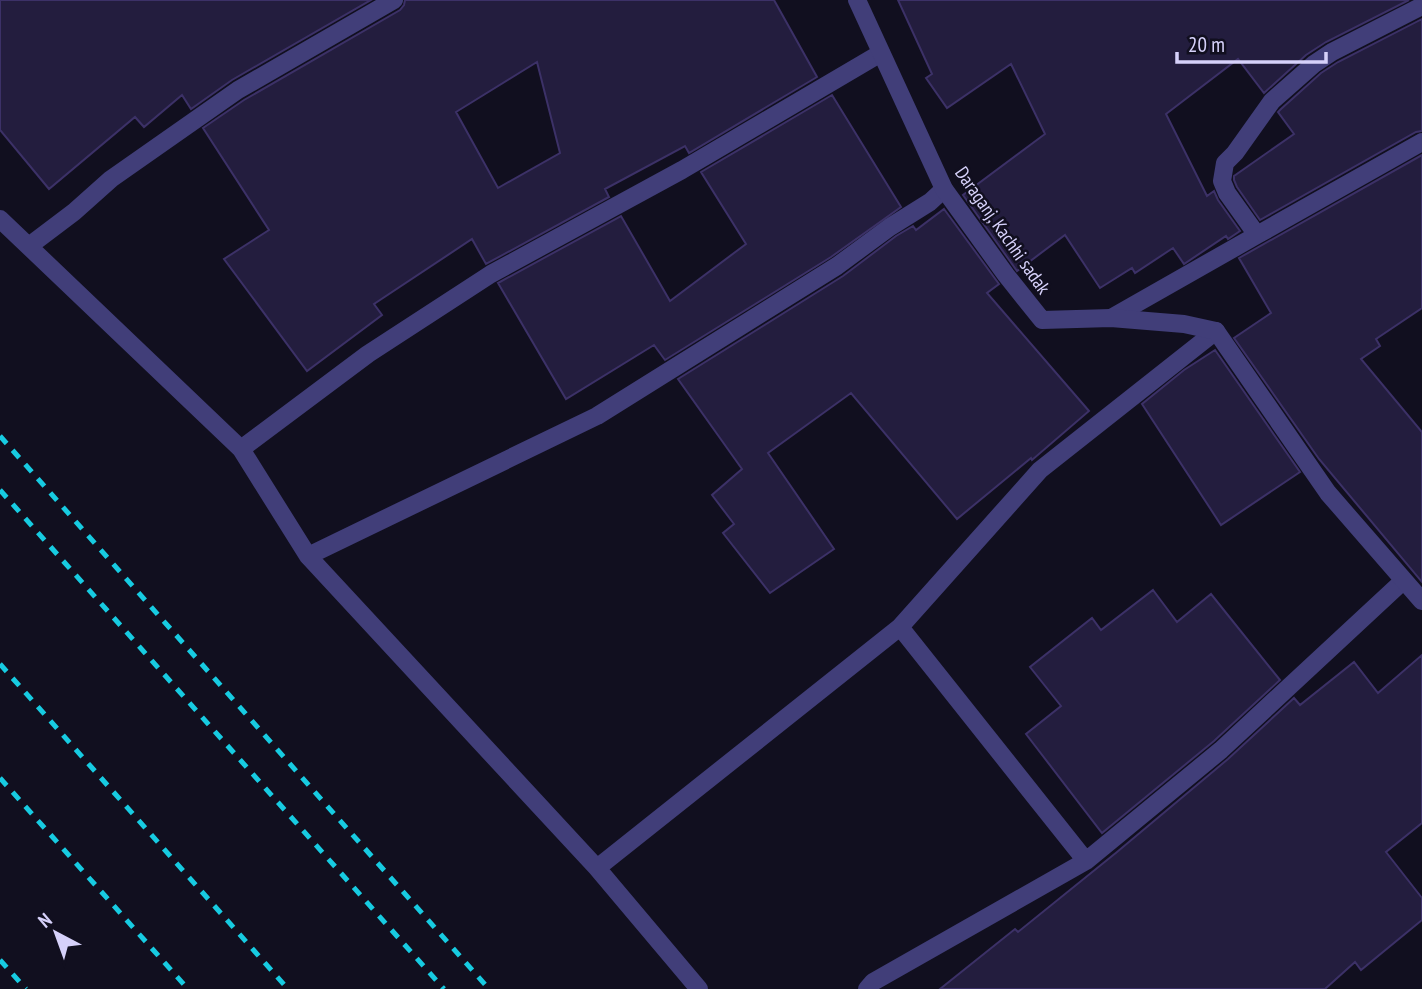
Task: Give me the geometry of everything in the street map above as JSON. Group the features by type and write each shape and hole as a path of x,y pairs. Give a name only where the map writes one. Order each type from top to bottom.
{"street":[{"path":"29,246 75,212 110,178 228,97 394,0"},
{"name":"Daraganj, Kachhi sadak","path":"857,0 944,189 1042,320 1111,318 1184,324 1216,331"},
{"path":"1257,235 1227,193 1222,181 1224,163 1241,145 1272,101 1314,64 1422,6"},
{"path":"241,449 368,354 491,274 682,170 881,53"},
{"path":"1111,318 1422,142"},
{"path":"308,556 597,416 837,266 930,202 944,189"},
{"path":"0,219 241,449 308,556 597,868 699,989"},
{"path":"597,868 900,627 1040,470 1216,331 1328,493 1422,601"},
{"path":"867,989 873,982 1086,861 1221,750 1403,581"},
{"path":"900,627 1086,861"}],"building":[{"path":"0,0 371,0 232,80 191,109 182,95 144,127 135,117 49,189 0,130"},
{"path":"405,0 774,0 817,77 689,153 685,146 605,189 609,197 486,264 472,239 374,304 382,315 307,371 224,259 269,230 203,128 244,100 400,10","holes":["537,62 560,153 498,188 456,112"]},
{"path":"898,0 1409,0 1326,42 1306,55 1264,93 1238,59 1166,114 1207,196 1214,191 1240,231 1228,239 1226,236 1184,264 1173,248 1135,273 1132,268 1100,288 1065,235 1017,271 963,195 1045,134 1011,64 947,108 926,78 932,74"},
{"path":"1422,19 1422,131 1260,220 1237,187 1234,176 1294,134 1278,112 1321,73 1338,62"},
{"path":"832,95 901,207 831,257 665,360 654,345 566,399 498,283 621,216 670,301 746,244 701,172"},
{"path":"1422,155 1422,308 1376,339 1380,346 1361,359 1422,432 1422,582 1319,459 1234,338 1271,313 1239,258"},
{"path":"944,209 999,284 987,293 1089,411 957,519 851,393 768,453 834,549 770,593 723,533 734,524 712,495 742,469 678,379 843,276 896,236 913,226 916,230"},
{"path":"1215,350 1300,472 1221,525 1142,404 1184,370"},
{"path":"1153,590 1177,622 1211,594 1280,680 1214,741 1102,833 1026,734 1061,706 1030,667 1092,618 1101,630"},
{"path":"1422,655 1422,823 1386,852 1422,898 1422,920 1361,970 1355,962 1325,989 940,989 1015,929 1018,932 1117,852 1228,759 1294,698 1300,705 1354,662 1378,693"}],"railway":[{"path":"0,436 489,989"},
{"path":"0,490 444,989"},
{"path":"0,664 288,989"},
{"path":"0,778 188,989"},
{"path":"0,960 26,989"}]}
